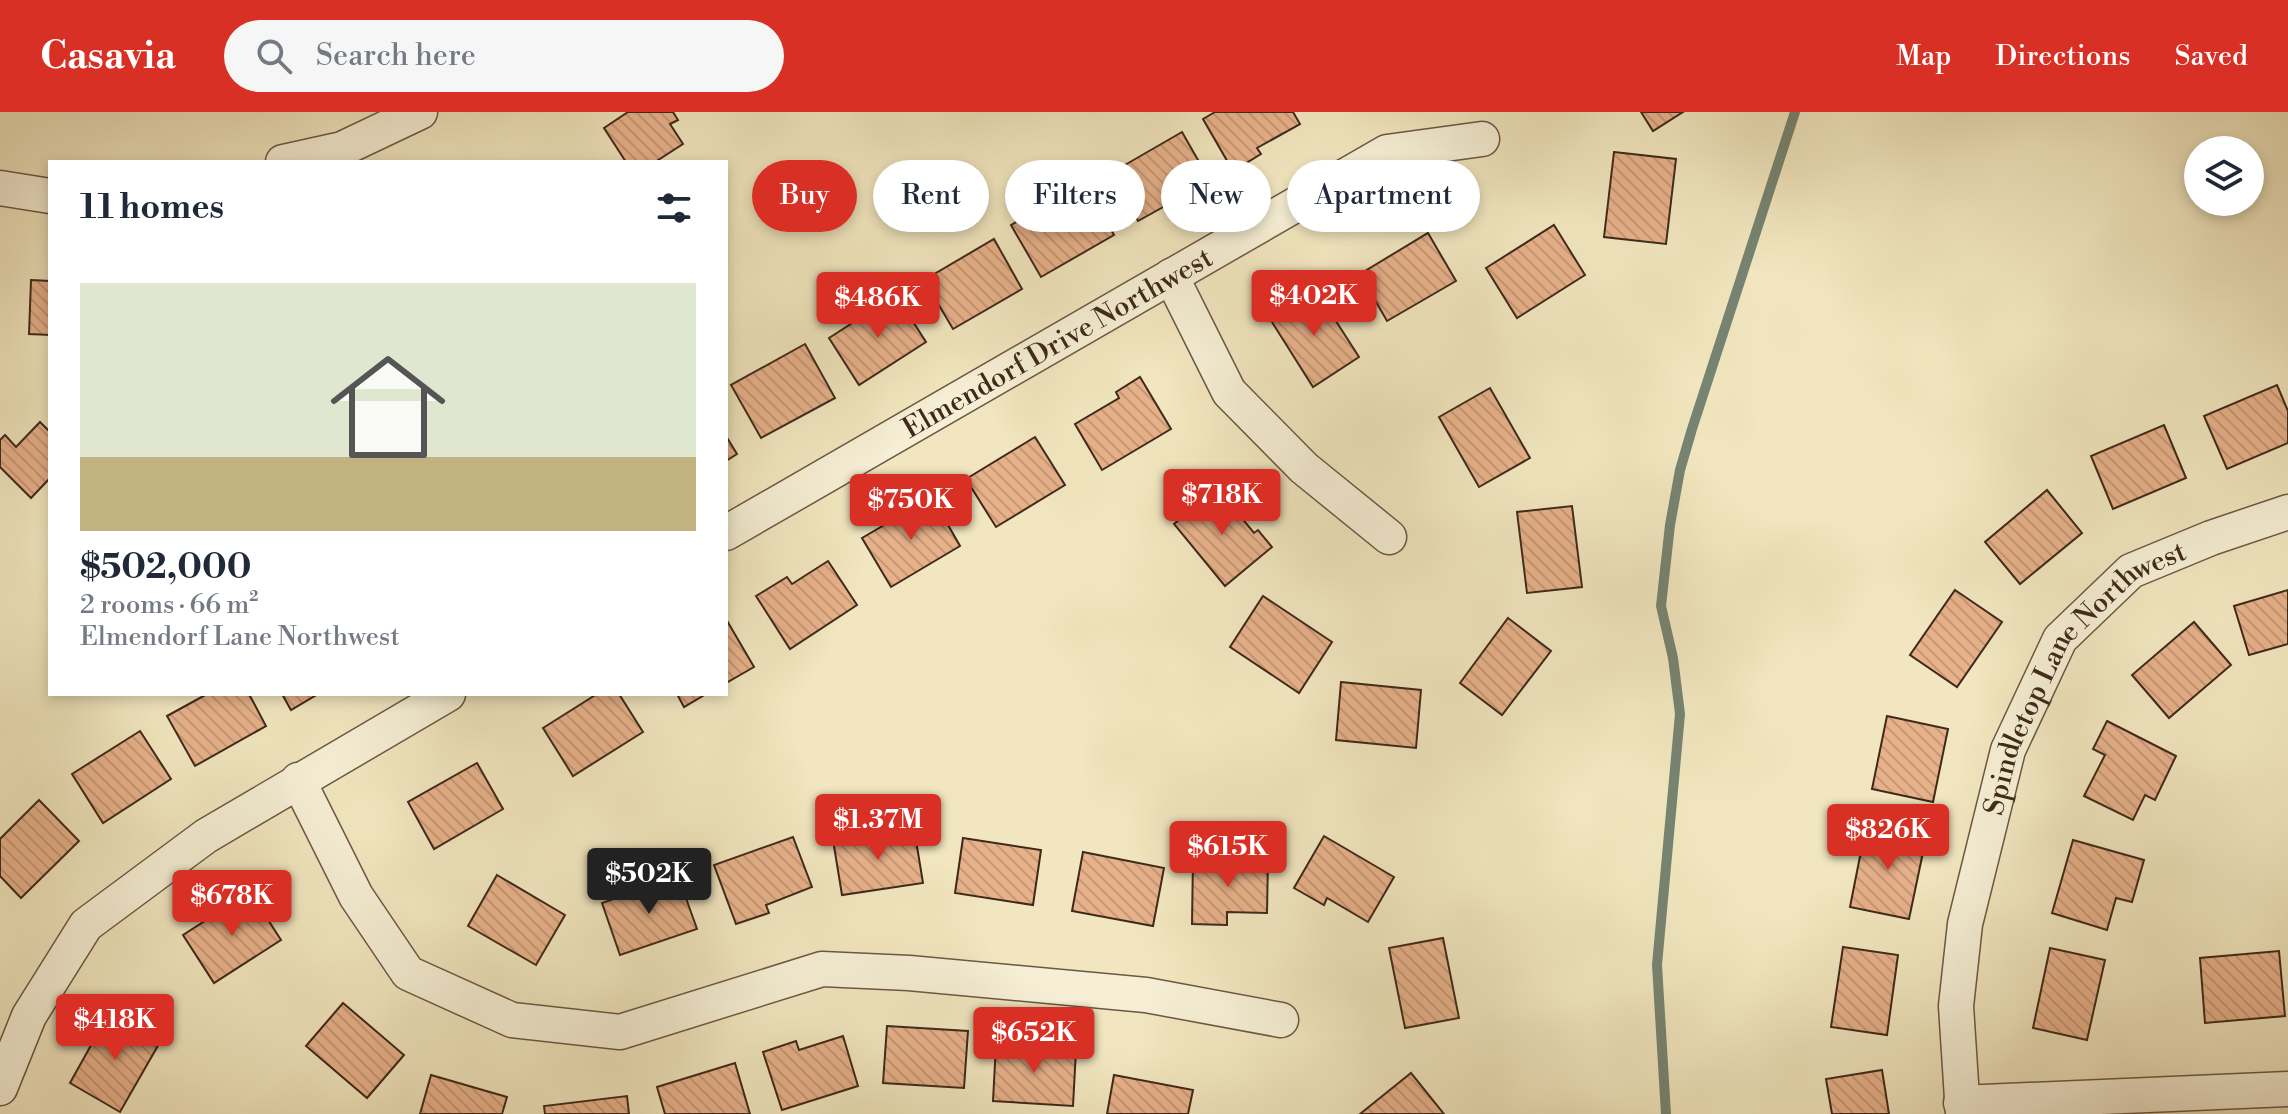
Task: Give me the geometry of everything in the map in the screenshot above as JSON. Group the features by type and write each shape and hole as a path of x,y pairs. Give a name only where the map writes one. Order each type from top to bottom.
{"street":[{"path":"292,160 342,149 420,112"},
{"name":"Elmendorf Drive Northwest","path":"728,532 1387,152 1482,139"},
{"path":"0,188 48,196"},
{"path":"1171,276 1229,392 1304,468 1389,537"},
{"name":"Spindletop Lane Northwest","path":"1962,1109 1956,1006 1965,924 2008,750 2060,639 2131,571 2211,538 2288,512"},
{"path":"0,1088 29,1016 86,925 206,836 445,696"},
{"path":"298,780 356,896 408,973 512,1020 620,1032 822,969 909,973 1146,995 1281,1020"},
{"path":"1962,1109 2288,1089"}],"building":[{"path":"628,112 673,112 678,120 670,124 683,144 658,160 625,160 604,128"},
{"path":"1215,112 1293,112 1300,124 1257,148 1261,154 1251,160 1227,160 1203,119"},
{"path":"1641,112 1683,112 1653,131"},
{"path":"1182,132 1198,160 1161,160 1161,208 1145,217 1145,160 1134,160"},
{"path":"1614,152 1676,159 1666,244 1604,237"},
{"path":"1554,225 1585,275 1517,318 1486,268"},
{"path":"1015,232 1112,232 1114,235 1041,277"},
{"path":"1428,233 1456,281 1387,321 1360,274"},
{"path":"994,239 1022,289 953,329 924,280"},
{"path":"31,280 48,281 48,335 29,334"},
{"path":"1316,290 1359,357 1313,387 1270,319"},
{"path":"896,295 926,342 859,385 829,338"},
{"path":"805,344 835,398 761,438 731,385"},
{"path":"1140,377 1171,429 1102,470 1075,424 1119,398 1116,392"},
{"path":"2277,385 2288,411 2288,443 2227,469 2204,416"},
{"path":"1490,388 1530,458 1479,487 1439,417"},
{"path":"40,422 48,430 48,480 31,498 0,467 0,440 5,435 16,447"},
{"path":"2164,425 2186,478 2113,509 2091,456"},
{"path":"1035,437 1065,485 996,527 966,479"},
{"path":"728,439 737,454 728,460"},
{"path":"1217,488 1254,533 1258,530 1272,547 1225,586 1174,524"},
{"path":"2047,490 2082,533 2020,584 1985,542"},
{"path":"932,497 960,546 891,587 862,538"},
{"path":"1572,506 1582,587 1527,593 1517,512"},
{"path":"828,561 857,605 790,649 756,596 787,577 792,584"},
{"path":"1955,590 2002,622 1957,687 1910,655"},
{"path":"2288,590 2288,644 2249,655 2234,606"},
{"path":"1263,596 1332,642 1299,693 1230,647"},
{"path":"1508,618 1551,651 1502,715 1460,683"},
{"path":"728,622 754,667 728,682"},
{"path":"2194,622 2231,665 2169,718 2132,675"},
{"path":"1341,682 1421,690 1416,748 1336,740"},
{"path":"203,696 250,696 266,726 195,766 167,716"},
{"path":"283,696 315,696 291,710"},
{"path":"594,696 620,696 643,732 573,776 543,728"},
{"path":"678,696 703,696 684,707"},
{"path":"1887,716 1948,729 1933,802 1872,789"},
{"path":"2107,721 2176,756 2155,800 2145,795 2133,820 2084,796 2105,755 2093,749"},
{"path":"140,731 171,779 103,823 72,774"},
{"path":"477,763 503,809 434,849 408,802"},
{"path":"39,800 79,841 21,898 0,876 0,839"},
{"path":"1866,826 1926,838 1909,919 1850,907"},
{"path":"914,828 923,883 842,895 833,840"},
{"path":"1324,836 1394,877 1368,922 1327,898 1324,905 1294,888"},
{"path":"793,837 812,887 766,905 769,913 736,924 714,865"},
{"path":"963,838 1041,850 1033,905 955,893"},
{"path":"2073,840 2144,860 2132,902 2116,898 2107,930 2052,913"},
{"path":"1083,852 1164,868 1153,926 1072,911"},
{"path":"1193,858 1268,859 1267,913 1227,912 1227,925 1192,924"},
{"path":"497,875 565,915 536,965 468,926"},
{"path":"678,876 697,929 620,955 602,903"},
{"path":"250,892 281,940 214,983 183,935"},
{"path":"1443,938 1459,1018 1405,1028 1389,948"},
{"path":"1843,947 1898,955 1887,1035 1831,1027"},
{"path":"2050,948 2105,960 2087,1040 2033,1028"},
{"path":"2279,951 2285,1016 2205,1023 2200,958"},
{"path":"343,1003 404,1055 367,1098 306,1046"},
{"path":"109,1013 160,1042 120,1112 70,1083"},
{"path":"887,1026 968,1031 964,1088 883,1083"},
{"path":"843,1036 858,1086 782,1110 763,1052 796,1041 799,1050"},
{"path":"996,1044 1076,1050 1073,1106 993,1101"},
{"path":"735,1063 750,1114 665,1114 657,1087"},
{"path":"1882,1070 1889,1114 1832,1114 1826,1079"},
{"path":"1411,1073 1444,1114 1360,1114"},
{"path":"431,1075 507,1097 502,1114 420,1114"},
{"path":"1114,1075 1193,1090 1188,1114 1107,1114"},
{"path":"627,1096 629,1114 545,1114 544,1106"}],"waterway":[{"path":"1666,1114 1657,965 1680,714 1673,658 1661,606 1670,525 1680,470 1692,429 1795,112"}]}
